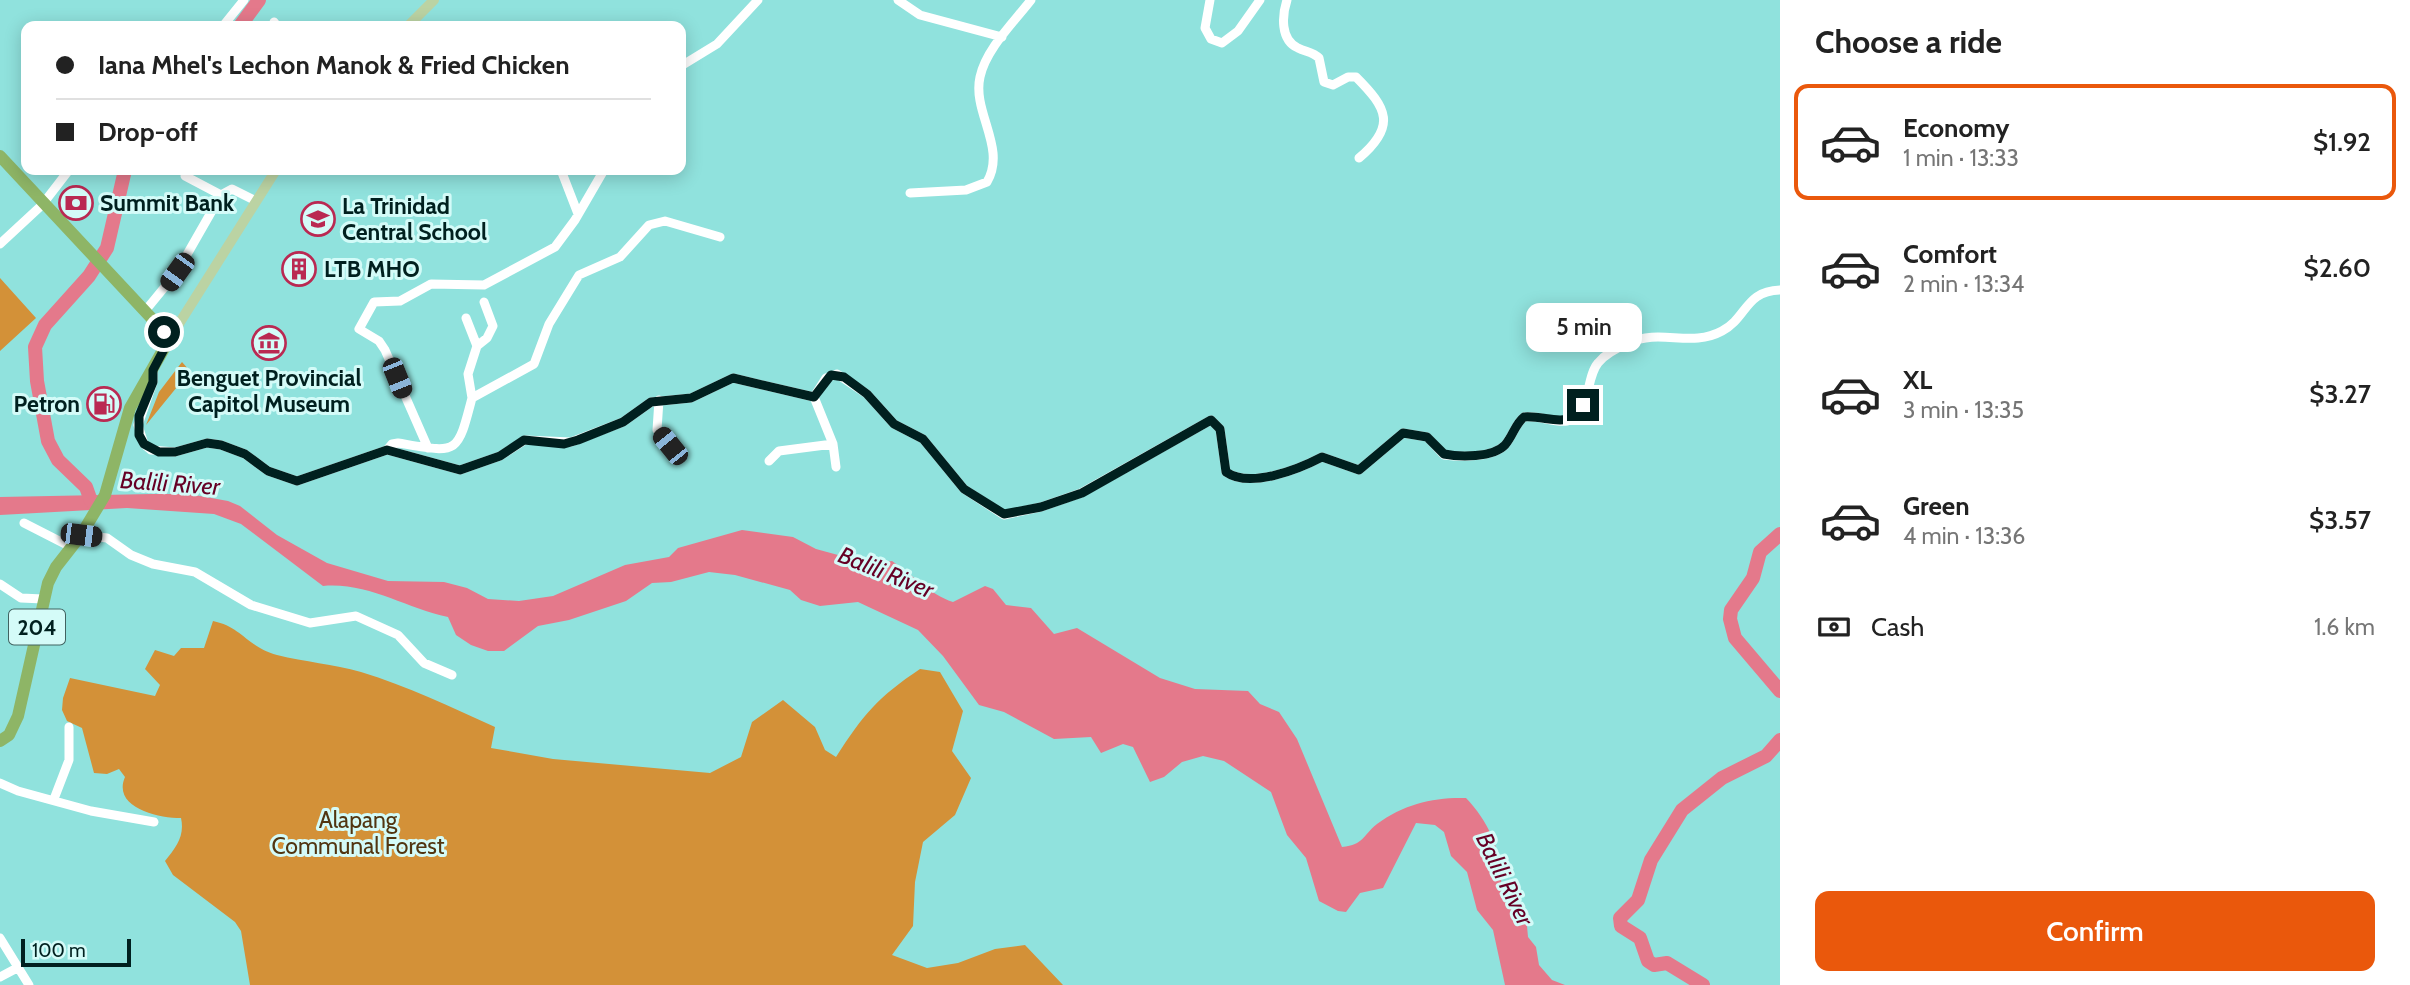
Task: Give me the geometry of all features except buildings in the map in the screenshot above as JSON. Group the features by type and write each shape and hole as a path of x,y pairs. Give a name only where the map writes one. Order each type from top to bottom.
{"highway":[{"path":"0,156 170,338"},
{"name":"204","path":"0,741 9,735 18,716 43,599 56,567 92,519 105,495 130,408 170,338"}],"main road":[{"path":"413,21 434,0"},
{"path":"170,338 273,175"}],"street":[{"path":"227,21 244,0"},
{"path":"686,63 717,44 758,0"},
{"path":"898,0 920,15 1002,37"},
{"path":"909,193 979,187 992,173 992,145 979,79 1002,37 1031,0"},
{"path":"1210,0 1205,28 1211,39 1222,43 1238,31 1260,0"},
{"path":"1287,0 1283,13 1284,29 1296,48 1319,58 1324,82 1333,85 1348,77 1356,77 1383,108 1385,120 1379,135 1372,147 1359,158"},
{"path":"0,244 44,202 65,175"},
{"path":"563,175 578,214"},
{"path":"428,448 385,349 379,341 359,329 367,310 373,302 400,301 431,284 477,286 493,281 555,247 601,175"},
{"path":"185,176 221,195"},
{"path":"145,311 177,272 221,195 232,189 256,201"},
{"path":"472,398 534,364 549,324 579,275 620,257 649,225 665,221 720,237"},
{"path":"814,397 831,375 844,377 867,394 894,424 923,439 964,489 995,511 1012,515 1082,493 1211,420 1220,429 1226,472 1235,476 1287,474 1322,457 1359,470 1403,433 1427,437 1444,454 1464,456 1494,451 1506,444 1524,417 1557,421 1576,417 1587,398 1593,369 1602,358 1622,346 1652,335 1690,340 1715,334 1733,323 1754,298 1766,291 1780,289"},
{"path":"153,370 153,382 138,425 144,444 151,450 175,452 207,443 221,445 245,454 268,471 297,481 387,450 392,444 444,450 458,443 467,426 472,398 468,374 477,346 487,338 493,326 484,302"},
{"path":"466,318 477,346"},
{"path":"387,450 460,470 500,456 524,440 564,444 578,440 623,422 643,406 659,400 691,398 724,381 741,378 769,388 814,397"},
{"path":"814,397 833,444 836,467"},
{"path":"659,400 657,430 680,459"},
{"path":"769,461 779,451 833,444"},
{"path":"24,523 71,547"},
{"path":"81,535 112,540 131,555 153,564 192,571 251,605 310,623 356,616 398,635 424,663 452,675"},
{"path":"0,584 21,598 43,599"},
{"path":"54,799 69,760 69,727"},
{"path":"0,783 18,791 91,811 154,822"},
{"path":"0,939 29,985"},
{"path":"0,977 17,968"}],"green space":[{"path":"0,278 36,318 0,351"},
{"path":"182,362 190,371 146,425 159,392"},
{"name":"Alapang Communal Forest","path":"213,621 231,628 258,647 277,655 350,669 378,678 429,697 495,727 491,748 553,759 710,773 741,757 752,722 783,700 815,727 825,750 836,757 863,718 893,689 920,669 940,672 963,711 952,751 971,778 955,815 923,842 915,882 913,926 892,955 927,968 958,963 995,949 1025,945 1063,985 250,985 241,931 235,922 173,875 165,861 181,836 181,818 149,813 131,803 125,796 125,777 119,769 107,774 94,773 82,728 67,721 62,710 70,678 155,696 160,685 145,669 155,650 174,656 181,648 204,648"}],"water":[{"name":"Balili River","path":"189,494 228,501 240,506 277,535 327,563 388,581 444,582 467,588 488,599 519,601 553,596 625,565 669,557 678,548 742,530 793,537 816,549 871,564 892,561 929,589 953,602 985,586 993,589 1006,605 1031,608 1054,634 1077,628 1160,678 1195,689 1248,691 1260,704 1279,712 1297,739 1342,847 1359,842 1377,824 1398,811 1431,801 1466,798 1493,839 1500,862 1501,887 1514,901 1527,926 1528,937 1536,947 1539,965 1552,980 1565,985 1505,985 1493,930 1477,910 1467,872 1451,856 1444,832 1435,825 1416,823 1383,888 1360,893 1346,912 1338,911 1319,901 1306,858 1287,835 1271,792 1224,761 1203,756 1182,762 1164,777 1150,782 1133,747 1123,744 1101,753 1091,737 1054,739 1004,712 979,705 943,656 918,630 858,602 820,606 801,600 790,590 735,575 709,572 671,582 652,583 626,601 569,620 538,626 504,651 488,651 471,645 456,635 448,617 355,588 323,586 241,524 214,514 127,508 0,515 0,497"}],"waterway":[{"path":"244,21 259,0"},
{"path":"91,501 86,487 58,460 48,441 37,381 35,347 45,325 89,276 107,248 124,175"},
{"path":"1780,534 1760,552 1753,578 1731,610 1730,619 1735,638 1780,691"},
{"path":"1703,985 1667,963 1654,965 1648,961 1640,938 1621,926 1620,918 1638,900 1651,860 1682,810 1722,778 1766,756 1780,740"}],"place":[{"name":"Summit Bank","path":"76,203"},
{"name":"La Trinidad Central School","path":"318,219"},
{"name":"LTB MHO","path":"299,269"},
{"name":"Benguet Provincial Capitol Museum","path":"269,343"},
{"name":"Petron","path":"104,404"}],"route":[{"path":"164,332 170,338 153,370 153,382 139,416 139,435 144,444 159,452 175,452 207,443 221,445 245,454 268,471 297,481 311,478 366,455 387,450 406,453 453,469 469,468 506,453 519,441 564,444 578,440 623,422 651,402 691,398 733,378 747,379 779,391 814,397 831,375 844,377 867,394 894,424 923,439 964,489 995,511 1012,515 1082,493 1211,420 1217,423 1220,429 1226,472 1242,477 1287,474 1322,457 1359,470 1369,464 1389,442 1403,433 1427,437 1437,451 1452,456 1494,451 1506,444 1518,422 1524,417 1569,421 1576,417 1583,405"}]}
